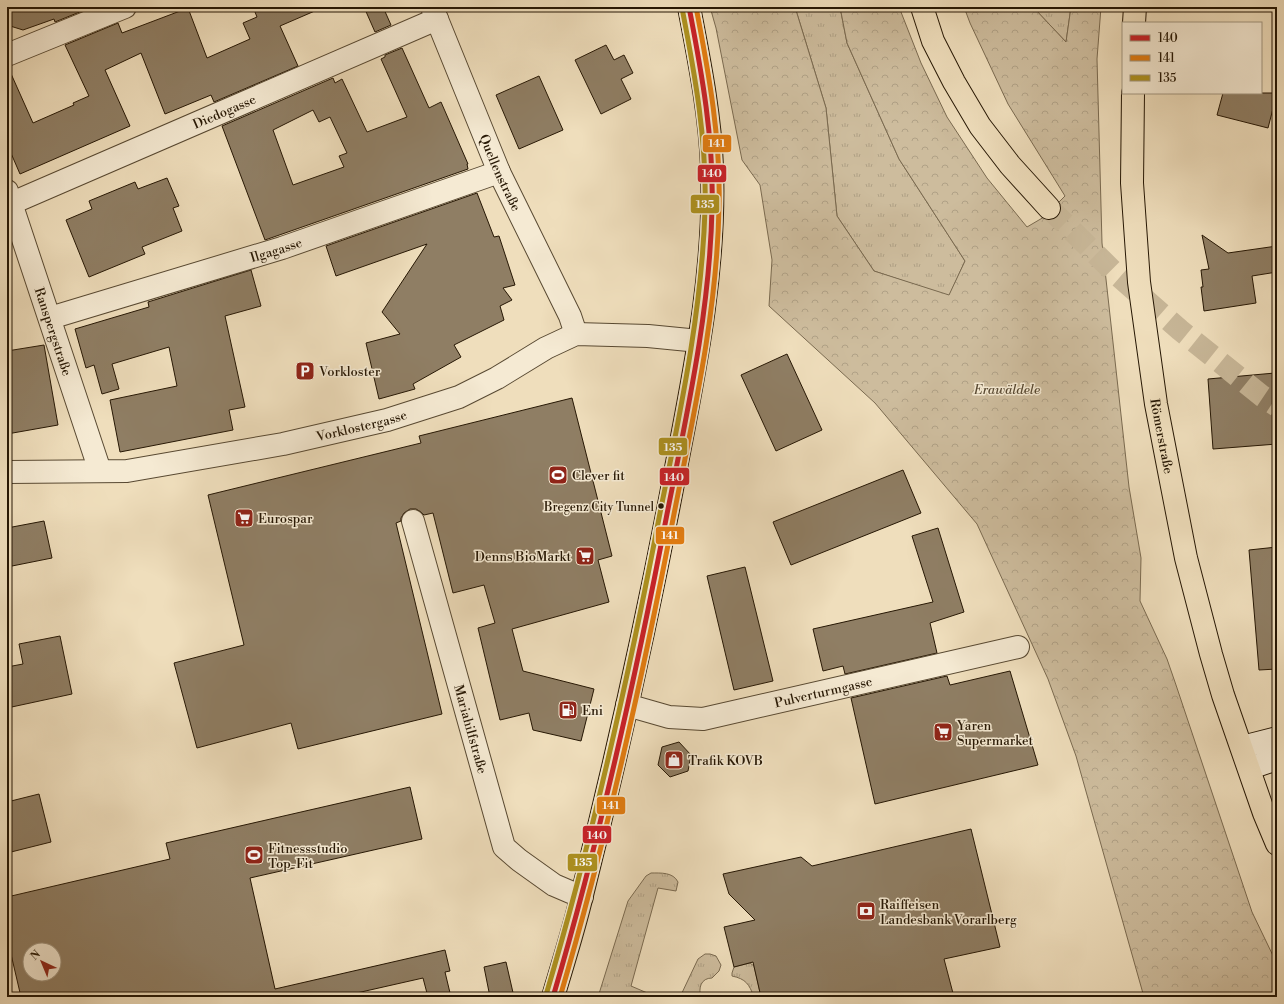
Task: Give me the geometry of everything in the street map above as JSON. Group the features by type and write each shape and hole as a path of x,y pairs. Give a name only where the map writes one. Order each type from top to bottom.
{"main road":[{"path":"553,997 582,897 652,593 699,341 708,274 712,166 703,79 688,7"},
{"path":"922,7 933,41 954,82 980,126 1010,165 1049,208"},
{"path":"1134,22 1135,7"},
{"name":"Römerstraße","path":"1133,94 1132,183 1139,282 1156,404 1186,558 1211,654 1264,813 1277,844"}],"street":[{"path":"7,55 125,7"},
{"name":"Quellenstraße","path":"435,13 499,172 570,316 576,334"},
{"name":"Diedogasse","path":"9,197 435,13"},
{"name":"Ilgagasse","path":"50,318 282,248 499,172"},
{"name":"Ranspergstraße","path":"9,197 100,471"},
{"name":"Vorklostergasse","path":"7,472 127,470 283,444 387,420 459,397 497,378 546,348 576,334 648,336 699,341"},
{"name":"Mariahilfstraße","path":"413,521 504,847 518,860 554,885 582,897"},
{"name":"Pulverturmgasse","path":"627,705 669,718 703,719 1018,647"},
{"path":"1242,747 1277,738"},
{"path":"1250,768 1277,759"}],"green space":[{"name":"Erawäldele","path":"710,7 795,7 826,108 837,216 874,271 949,295 965,261 899,159 847,43 840,7 899,7 921,63 947,117 987,178 1027,227 1044,217 1065,196 1008,104 964,7 1033,7 1066,42 1071,7 1101,7 1097,59 1102,243 1129,487 1141,558 1140,601 1167,659 1252,912 1277,964 1277,997 1144,997 1076,756 1048,679 977,524 875,403 769,306 772,260 760,185 742,160 716,28"},
{"path":"795,7 840,7 847,43 899,159 965,261 949,296 874,271 837,216 826,108"},
{"path":"1033,7 1071,7 1066,42"},
{"path":"651,873 663,873 673,876 678,882 676,891 658,888 631,986 652,995 651,997 598,997 628,901 646,876"},
{"path":"705,954 716,956 721,965 719,971 712,978 708,978 701,984 701,997 680,997 698,959"},
{"path":"750,963 754,966 761,997 754,997 744,981 732,976 734,967"}],"building":[{"path":"7,7 92,7 55,22 54,19 23,30 7,25"},
{"path":"253,7 324,7 280,26 298,66 214,102 211,95 165,114 141,53 105,70 130,126 20,174 7,144 7,67 33,123 74,105 73,103 89,96 65,45 118,23 122,33 188,8 207,58 250,39 243,23 257,17"},
{"path":"364,7 383,7 391,25 375,32"},
{"path":"606,45 614,60 624,55 633,73 621,79 631,99 601,114 575,60"},
{"path":"402,48 429,108 441,102 468,164 468,169 265,240 222,126 333,78 335,83 342,79 367,132 407,117 381,59 385,57 385,55","holes":["313,110 319,122 330,117 347,153 339,156 344,167 293,185 273,130"]},
{"path":"539,76 563,130 519,149 496,95"},
{"path":"1277,93 1268,128 1217,115 1223,94"},
{"path":"167,178 179,206 173,208 182,231 142,247 145,254 89,277 66,220 92,209 89,201 135,182 138,189"},
{"path":"477,193 494,237 499,236 515,285 503,288 512,300 500,306 504,320 454,345 461,357 413,384 415,389 379,399 366,343 400,334 382,312 427,244 336,276 326,246"},
{"path":"1202,235 1228,253 1277,246 1277,272 1252,276 1256,303 1204,311 1201,287 1203,287 1201,270 1209,269"},
{"path":"251,270 261,306 225,316 245,407 229,410 233,430 120,452 110,400 177,386 169,347 112,364 119,389 102,394 94,365 86,368 75,329 149,307 148,302"},
{"path":"44,345 58,425 7,434 7,351"},
{"path":"787,354 822,430 776,451 741,375"},
{"path":"1275,373 1277,395 1277,444 1213,449 1208,379"},
{"path":"572,398 612,556 598,560 609,602 512,629 523,671 594,689 581,741 533,730 529,713 500,720 478,628 495,623 484,585 453,593 433,513 424,515 416,509 410,509 404,513 401,521 396,523 442,714 298,749 291,723 197,748 174,663 244,645 208,495 421,443 419,436"},
{"path":"903,470 921,513 791,565 773,522"},
{"path":"44,521 52,558 7,567 7,528"},
{"path":"938,528 964,612 930,623 937,653 845,674 843,666 823,671 813,629 933,602 912,536"},
{"path":"1277,547 1277,669 1259,670 1249,550"},
{"path":"745,567 773,681 734,690 707,576"},
{"path":"60,636 72,694 7,708 7,667 23,664 19,644"},
{"name":"Yaren Supermarket","path":"1010,671 1038,765 875,804 851,698 947,676 950,685"},
{"name":"Trafik KOVB","path":"679,742 691,755 688,771 670,777 658,765 662,747"},
{"path":"410,787 422,839 250,878 275,989 445,950 450,971 445,972 451,997 428,997 423,978 339,997 21,997 7,937 7,897 170,859 166,843"},
{"path":"39,794 51,842 7,853 7,802"},
{"name":"Raiffeisen Landesbank Vorarlberg","path":"971,829 1000,947 944,959 954,997 761,997 753,962 734,967 724,927 755,920 729,894 723,874 801,857 812,866"},
{"path":"506,962 514,997 490,997 484,967"}],"tunnel":[{"path":"1049,208 1114,272 1180,330 1262,396 1277,406"}],"transit line":[{"name":"140","path":"553,997 602,817 630,696 682,438 702,323 710,247 712,208 711,157 703,82 689,7"},
{"name":"141","path":"560,997 609,817 637,696 689,438 709,323 717,247 719,208 718,157 710,82 696,7"},
{"name":"135","path":"546,995 595,816 623,695 675,438 695,324 703,247 705,209 704,158 699,108 682,8"}],"place":[{"name":"Vorkloster","path":"305,371"},
{"name":"Clever fit","path":"558,475"},
{"name":"Bregenz City Tunnel","path":"661,506"},
{"name":"Eurospar","path":"244,518"},
{"name":"Denns BioMarkt","path":"585,556"},
{"name":"Eni","path":"568,710"},
{"name":"Yaren Supermarket","path":"943,732"},
{"name":"Trafik KOVB","path":"674,760"},
{"name":"Fitnessstudio Top-Fit","path":"254,855"},
{"name":"Raiffeisen Landesbank Vorarlberg","path":"866,911"}]}
